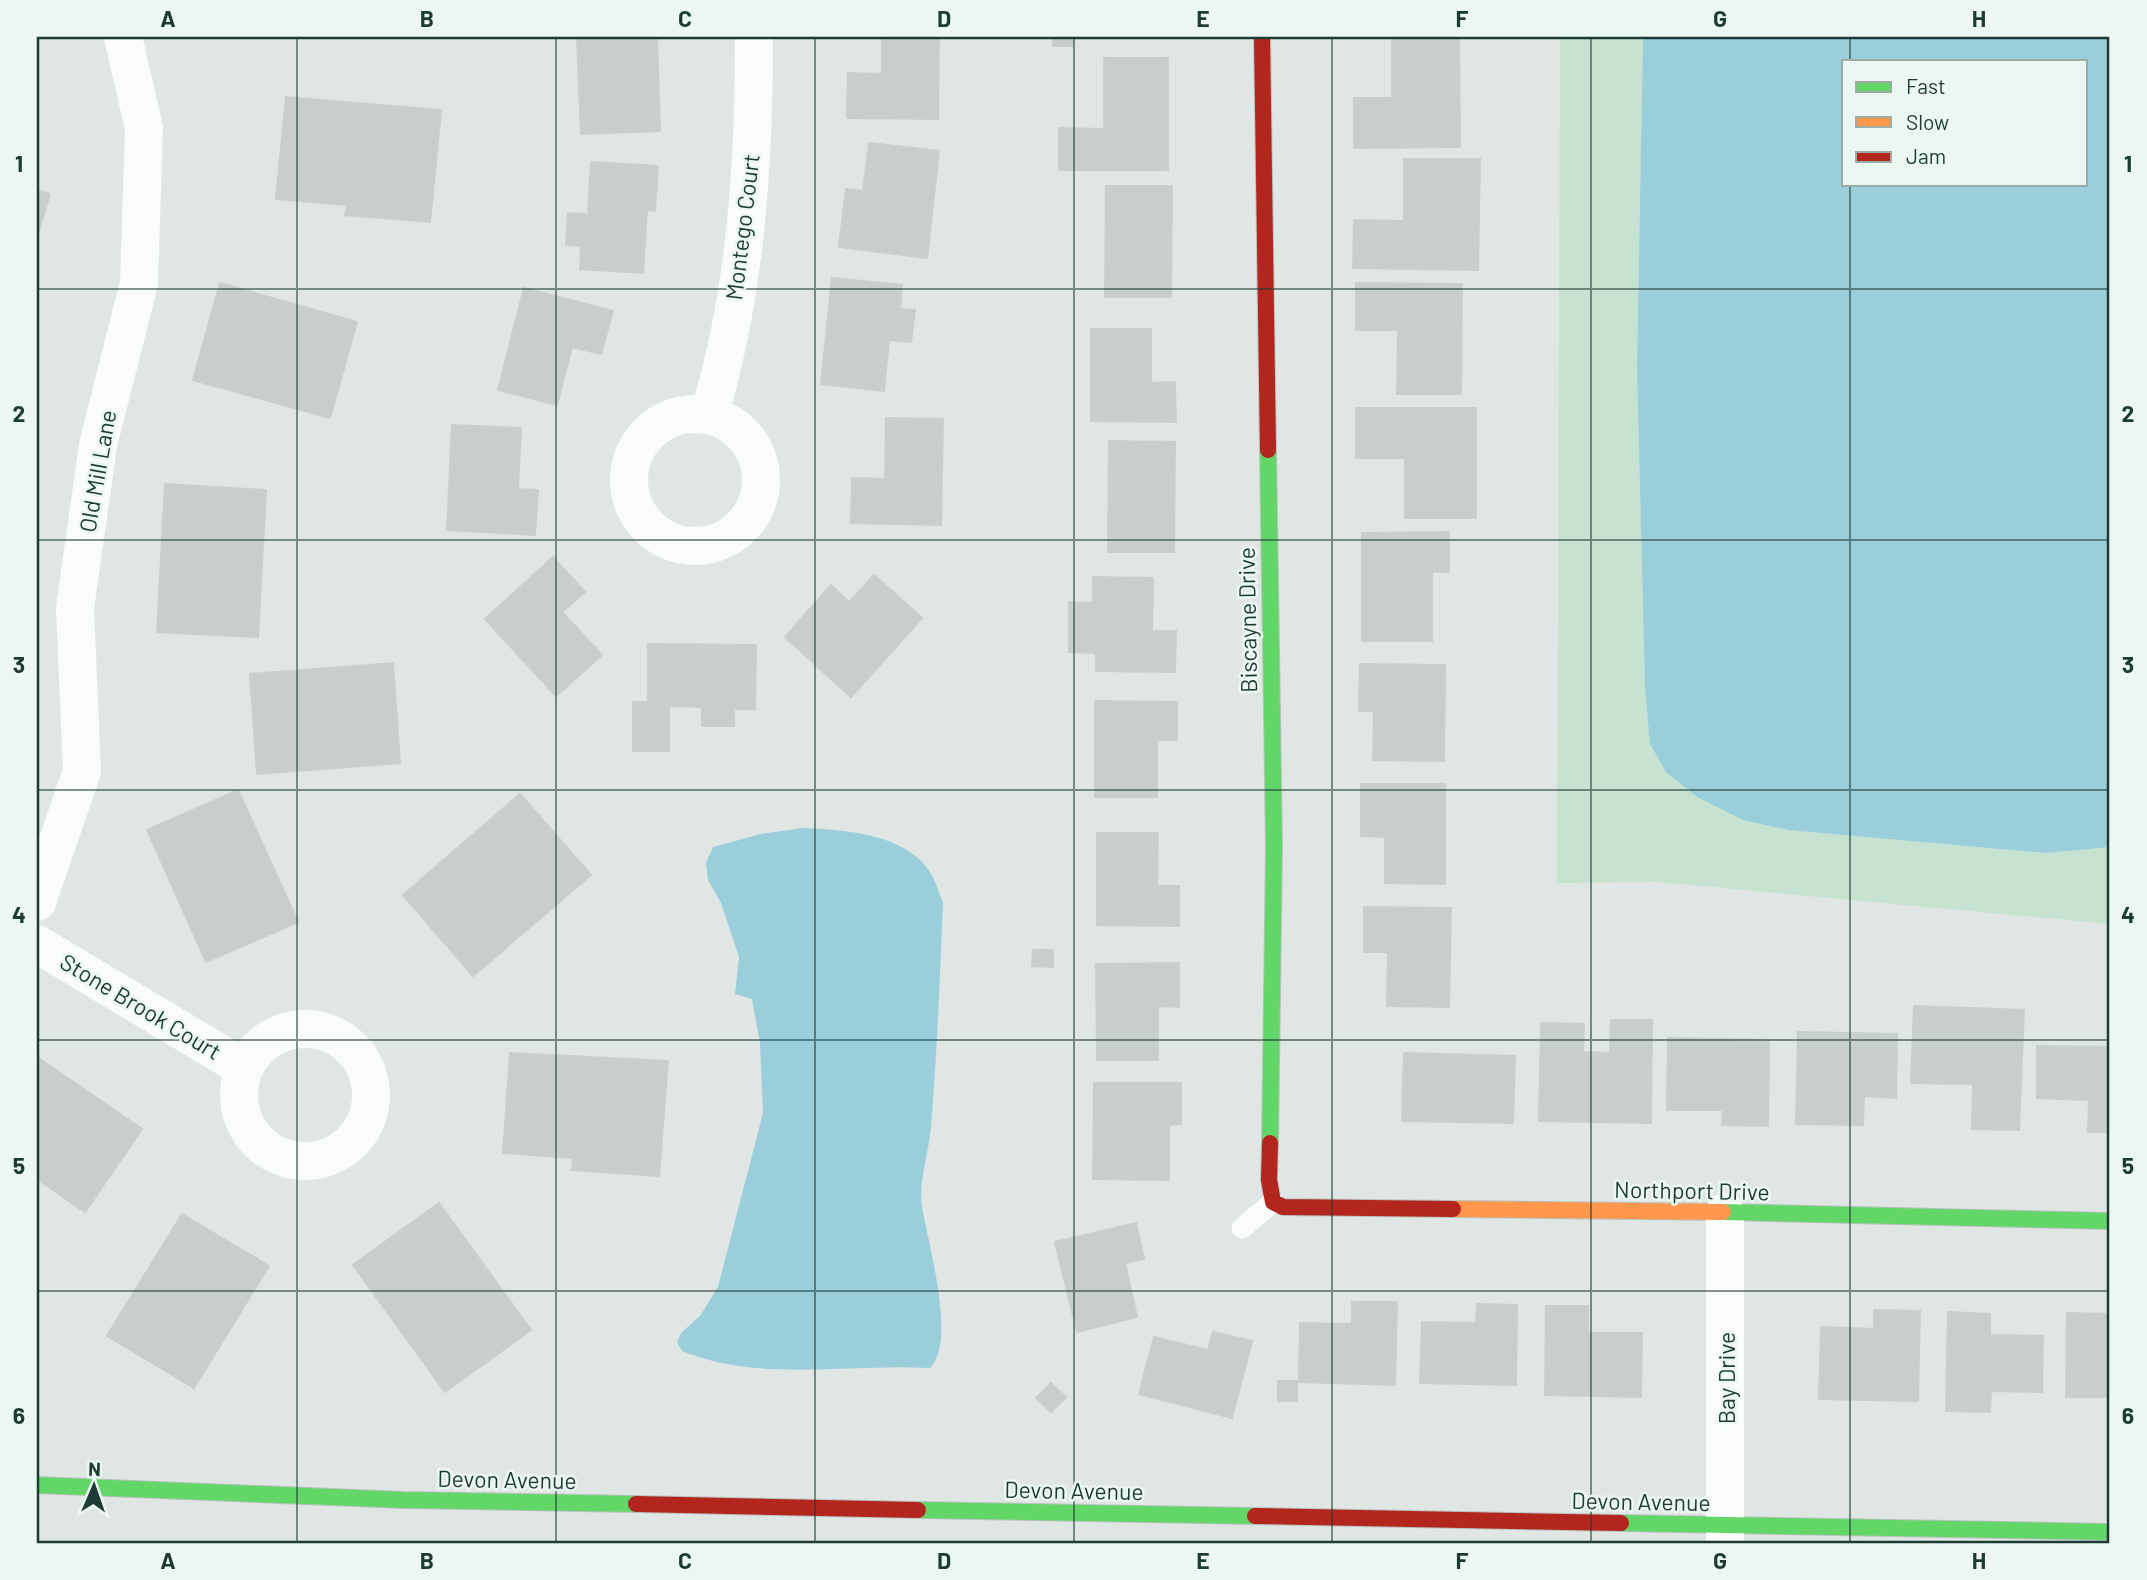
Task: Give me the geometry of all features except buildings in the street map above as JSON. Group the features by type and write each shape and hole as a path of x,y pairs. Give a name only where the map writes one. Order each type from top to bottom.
{"main road":[{"name":"Biscayne Drive","path":"1262,37 1274,846 1269,1180 1273,1202"},
{"name":"Northport Drive","path":"1273,1202 1283,1207 1298,1208 1726,1212 2110,1221"},
{"name":"Devon Avenue","path":"37,1485 418,1500 1725,1534 2110,1532"}],"street":[{"name":"Old Mill Lane","path":"37,902 82,771 75,608 98,445 139,283 144,128 123,37"},
{"name":"Montego Court","path":"709,415 724,365 748,205 754,104 754,37"},
{"name":"Stone Brook Court","path":"37,944 244,1068"},
{"name":"Bay Drive","path":"1725,1534 1726,1212"}],"lane":[{"path":"1242,1228 1273,1202"}],"green space":[{"path":"1560,37 1643,37 1637,368 1645,688 1650,744 1666,772 1697,797 1743,820 1788,830 2046,853 2110,847 2110,924 1658,882 1557,883"}],"water":[{"path":"1643,37 2110,37 2110,847 2046,853 1788,830 1743,820 1697,797 1666,772 1650,744 1645,688 1637,368"},
{"path":"803,828 872,836 905,849 919,859 930,872 943,903 933,1099 921,1198 941,1315 938,1355 930,1368 804,1370 742,1366 712,1361 682,1351 677,1342 681,1333 700,1316 718,1287 763,1113 760,1043 752,999 735,994 739,957 721,903 708,880 706,863 713,847 761,834"}],"traffic: fast":[{"path":"1268,450 1274,846 1270,1143"},
{"path":"1723,1212 2110,1221"},
{"path":"37,1485 404,1500 636,1504"},
{"path":"918,1510 1255,1516"},
{"path":"1621,1523 2110,1532"}],"traffic: slow":[{"path":"1453,1209 1723,1212"}],"traffic: jam":[{"path":"1262,37 1268,450"},
{"path":"1270,1143 1269,1180 1273,1202 1283,1207 1453,1209"},
{"path":"636,1504 918,1510"},
{"path":"1255,1516 1621,1523"}]}
